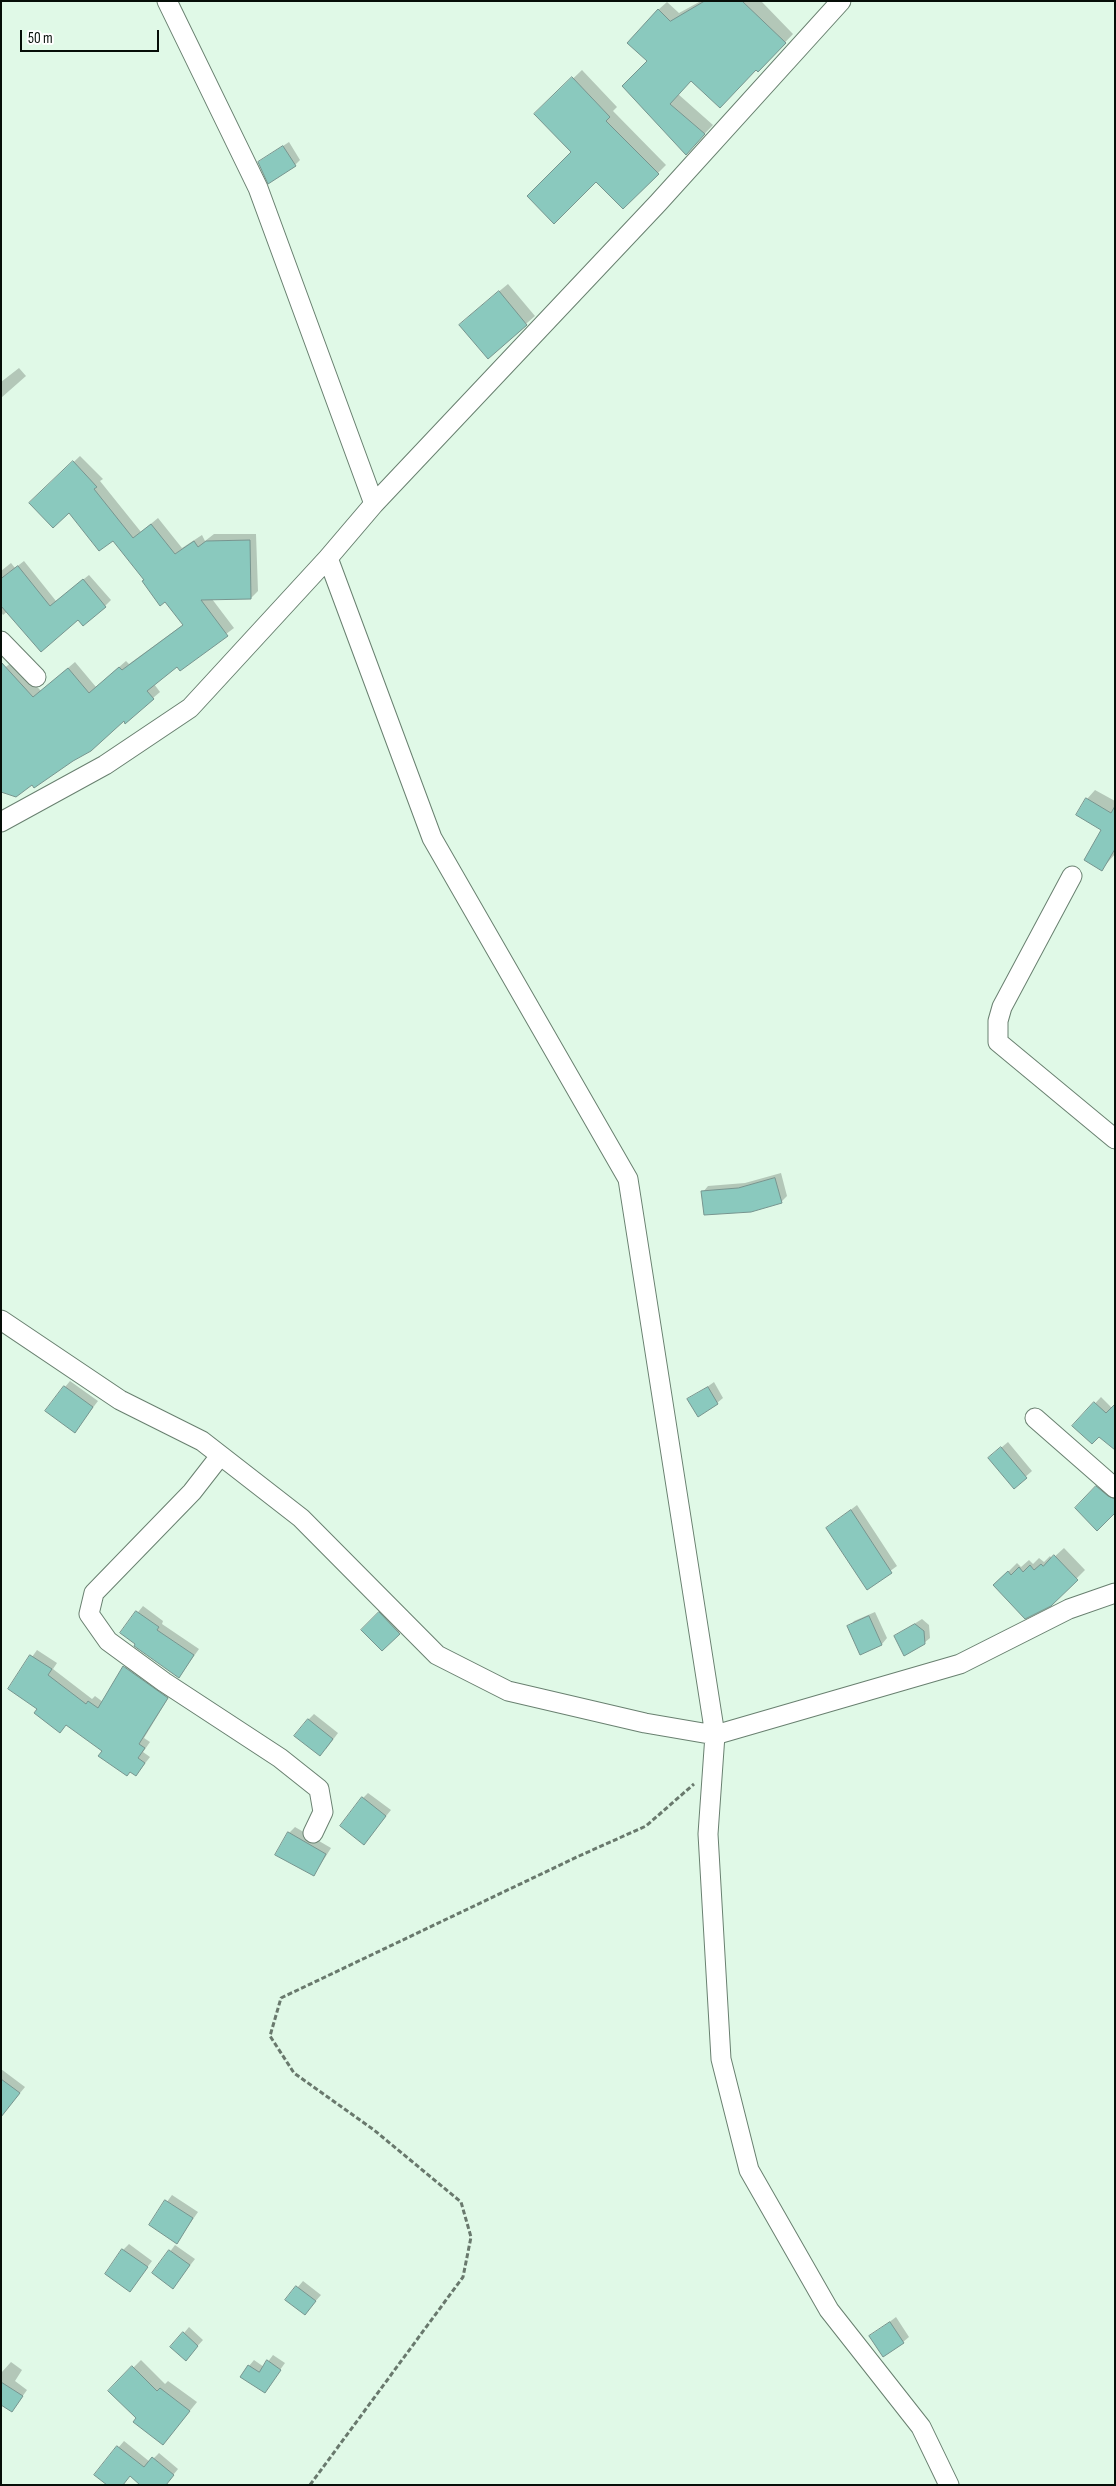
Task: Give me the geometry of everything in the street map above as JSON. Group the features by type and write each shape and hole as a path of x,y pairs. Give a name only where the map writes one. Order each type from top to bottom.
{"street":[{"path":"167,1 258,188 374,504"},
{"path":"1,822 105,765 190,708 328,558 374,504 658,203 841,1"},
{"path":"328,558 432,838 628,1179 715,1735 708,1834 721,2059 749,2170 829,2310 921,2426 949,2485"},
{"path":"1,641 36,677"},
{"path":"1072,876 1002,1007 998,1021 998,1042 1115,1139"},
{"path":"1,1320 120,1400 202,1441 300,1518 437,1655 508,1691 645,1723 715,1735 960,1664 1069,1609 1115,1593"},
{"path":"1035,1418 1115,1488"},
{"path":"220,1456 192,1492 94,1593 89,1614 108,1641 164,1682 280,1758 319,1789 323,1812 313,1833"}],"path":[{"path":"310,2485 463,2276 471,2237 461,2202 374,2130 294,2073 270,2036 281,1998 646,1826 713,1768"}],"building":[{"path":"705,1 742,1 786,43 758,72 756,70 720,108 691,81 670,104 705,134 686,155 622,86 647,61 627,43 658,9 670,21"},
{"path":"572,77 610,117 606,121 659,174 623,209 596,182 554,224 527,196 571,152 534,114"},
{"path":"283,146 296,166 268,184 258,162"},
{"path":"499,291 527,325 488,359 459,325"},
{"path":"73,461 97,487 94,489 133,538 151,524 175,554 194,541 198,547 206,541 250,540 251,599 201,600 228,636 180,671 177,667 147,691 154,699 125,724 124,721 91,751 34,788 32,785 16,797 1,792 1,662 33,697 68,668 89,693 119,667 122,670 183,625 165,602 160,606 142,581 144,580 113,541 99,551 69,513 53,528 29,503"},
{"path":"18,566 50,606 83,579 106,607 83,626 78,620 41,652 1,606 1,579"},
{"path":"1086,798 1111,813 1115,806 1115,849 1102,871 1084,860 1101,830 1076,815"},
{"path":"775,1178 782,1203 751,1212 704,1215 701,1191 738,1188"},
{"path":"64,1386 93,1407 75,1433 45,1411"},
{"path":"708,1387 718,1404 698,1417 687,1399"},
{"path":"1094,1402 1106,1413 1115,1404 1115,1450 1099,1437 1092,1444 1072,1426"},
{"path":"1001,1447 1027,1478 1014,1489 988,1458"},
{"path":"1096,1486 1115,1499 1115,1513 1097,1531 1075,1508"},
{"path":"851,1510 892,1573 867,1590 826,1528"},
{"path":"1054,1555 1078,1580 1051,1606 1025,1619 993,1585 1008,1571 1011,1575 1019,1567 1023,1572 1030,1565 1034,1570 1041,1564 1043,1566"},
{"path":"136,1611 159,1627 157,1630 194,1655 179,1678 134,1646 135,1644 120,1633"},
{"path":"379,1612 400,1634 382,1651 361,1630"},
{"path":"869,1616 882,1645 860,1655 847,1626"},
{"path":"915,1624 924,1631 925,1644 904,1656 894,1636"},
{"path":"30,1655 52,1669 48,1675 86,1704 88,1701 98,1708 123,1666 168,1698 139,1744 145,1748 138,1758 145,1763 136,1776 130,1772 127,1776 98,1756 102,1751 66,1725 60,1733 34,1713 37,1709 8,1689"},
{"path":"308,1719 333,1739 320,1756 294,1736"},
{"path":"362,1797 386,1816 364,1845 340,1826"},
{"path":"288,1832 326,1854 314,1876 275,1855"},
{"path":"1,2079 20,2093 1,2117"},
{"path":"165,2200 193,2218 177,2244 149,2225"},
{"path":"122,2249 148,2267 130,2292 105,2274"},
{"path":"169,2250 190,2265 173,2289 152,2273"},
{"path":"296,2286 316,2301 305,2315 285,2300"},
{"path":"890,2322 904,2343 883,2357 869,2336"},
{"path":"183,2332 198,2346 186,2361 170,2347"},
{"path":"267,2360 281,2370 265,2393 240,2377 248,2365 259,2372"},
{"path":"132,2366 157,2391 160,2388 190,2411 163,2445 133,2422 136,2418 108,2391"},
{"path":"1,2382 23,2396 12,2412 1,2405"},
{"path":"117,2446 144,2467 152,2457 174,2475 166,2485 140,2485 130,2476 123,2485 107,2485 94,2475"}]}
